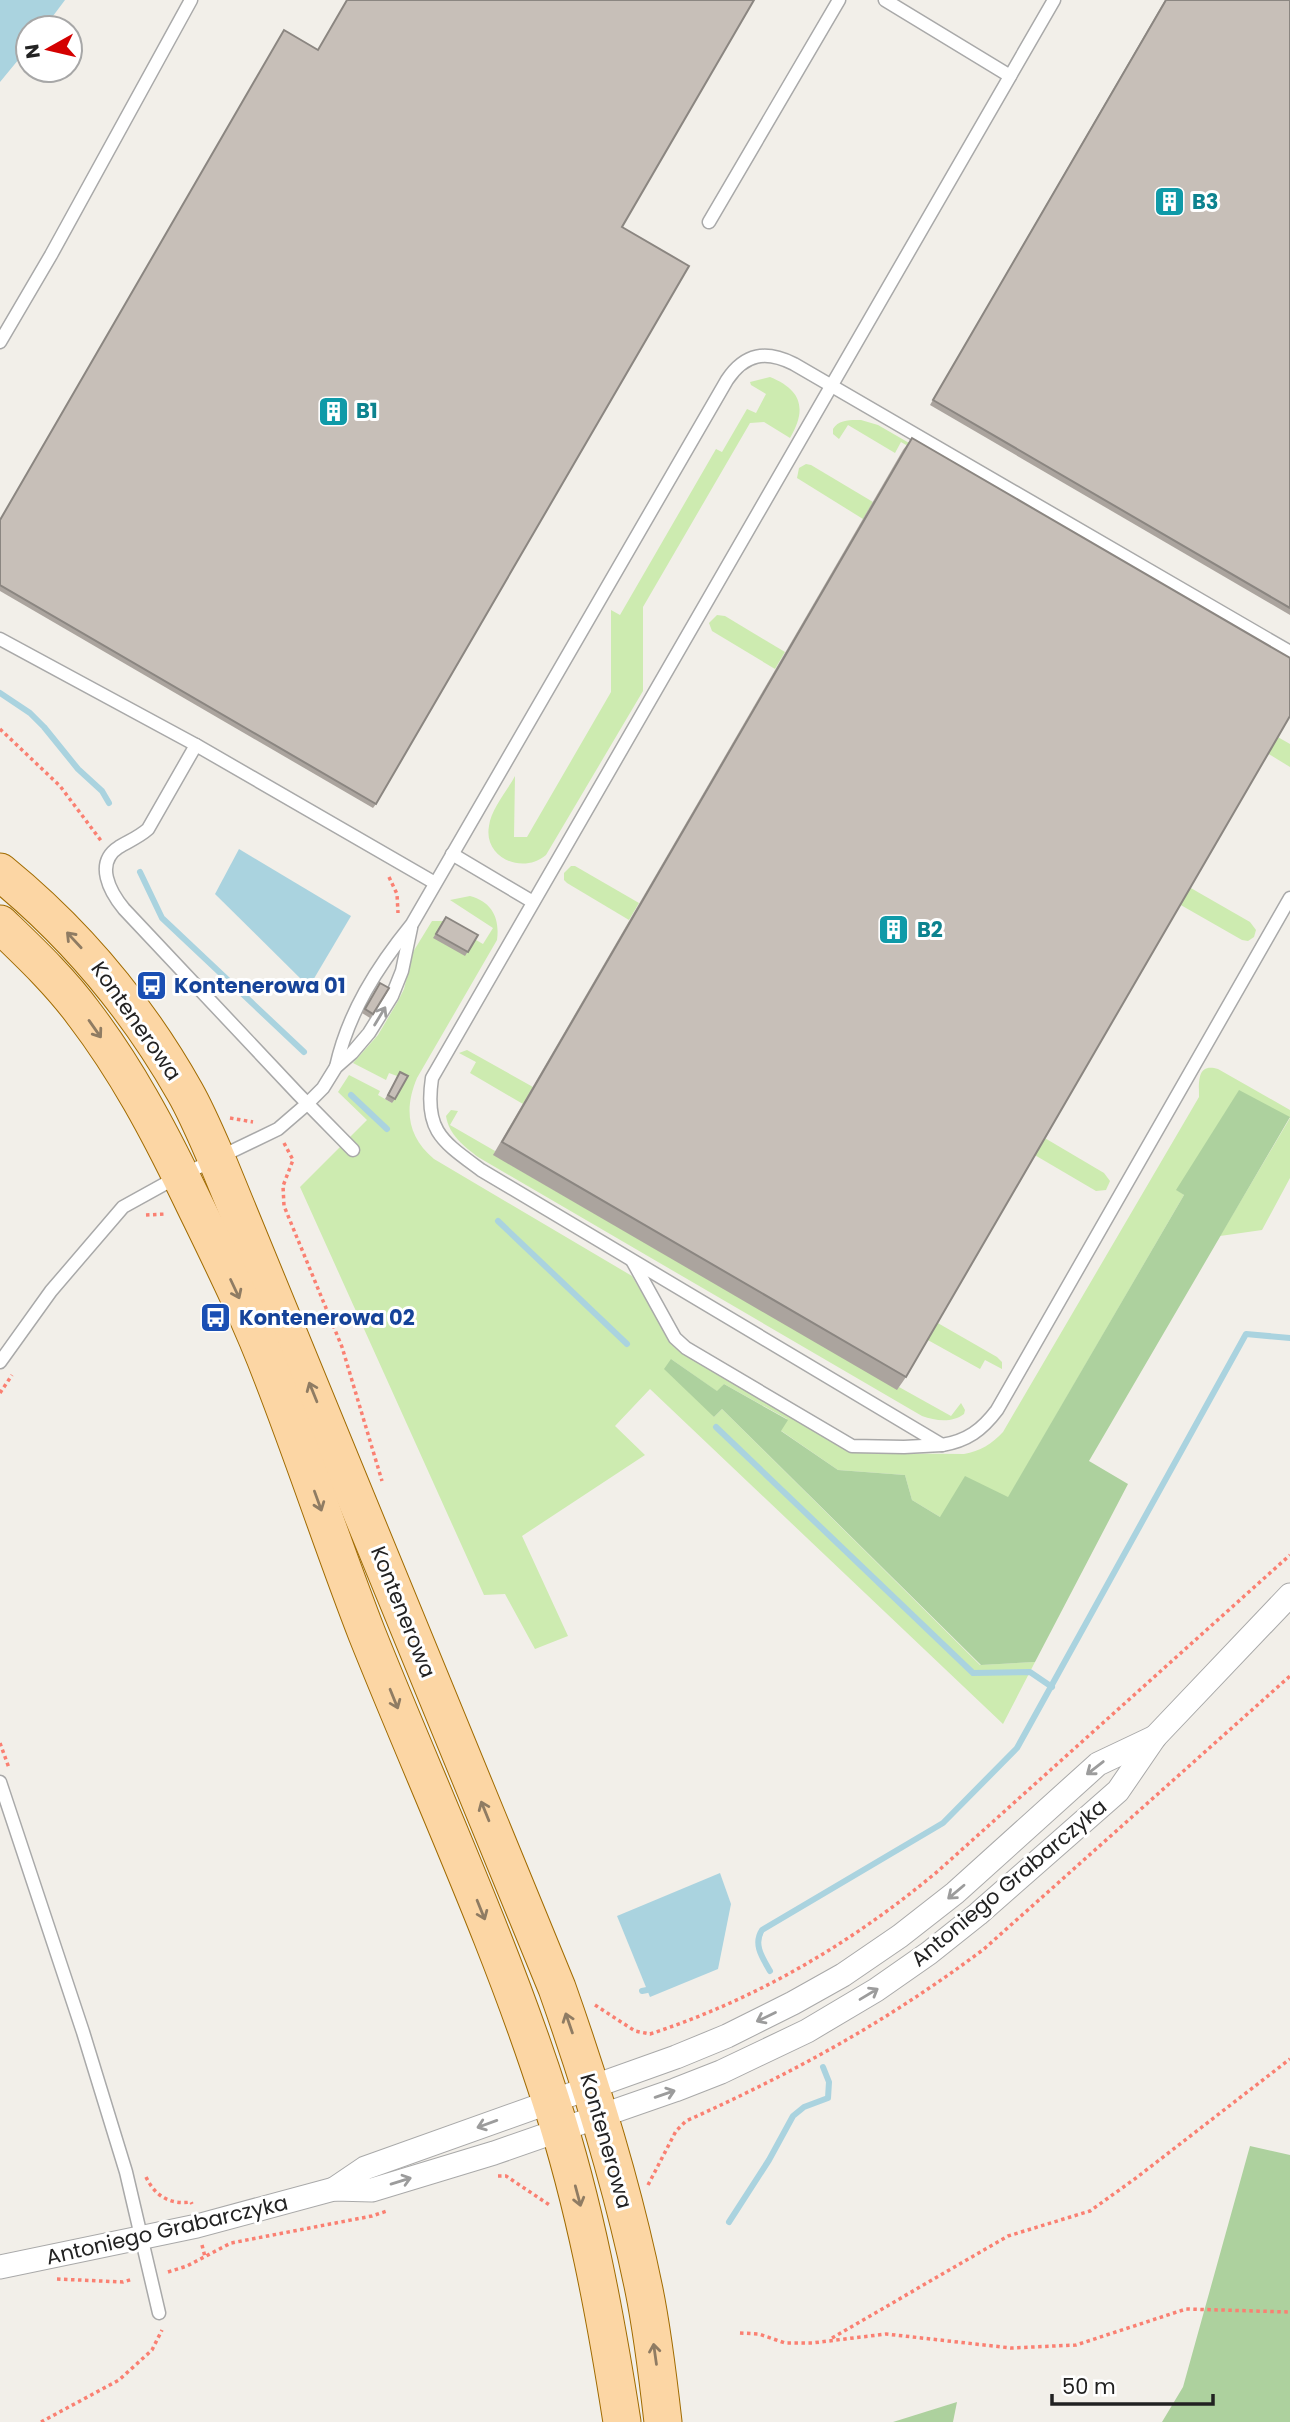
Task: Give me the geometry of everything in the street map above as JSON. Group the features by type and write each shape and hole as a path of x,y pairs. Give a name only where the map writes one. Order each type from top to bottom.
{"main road":[{"name":"Kontenerowa","path":"0,872 43,909 112,982 181,1084 217,1160 557,1988 596,2102 627,2215 644,2290 663,2422"},
{"name":"Kontenerowa","path":"0,924 43,965 83,1012 123,1069 150,1115 241,1301 272,1375 348,1585 529,2035 556,2116 580,2203 606,2317 622,2422"}],"street":[{"name":"Antoniego Grabarczyka","path":"0,2267 142,2239 334,2189 365,2168 556,2116 596,2102 721,2072 807,2031 876,1990 929,1953 978,1914 1118,1791 1155,1737 1290,1595"},
{"name":"Antoniego Grabarczyka","path":"596,2102 843,1975 900,1936 955,1893 1098,1764 1155,1737"}],"lane":[{"path":"0,342 51,255 191,0"},
{"path":"709,222 839,0"},
{"path":"885,0 1010,76"},
{"path":"942,1445 481,1170 440,1136 432,1121 429,1102 432,1078 1054,0"},
{"path":"336,1067 353,1013 388,954 412,924 734,370 748,359 756,356 776,357 794,364 1290,652"},
{"path":"0,639 196,744 435,883"},
{"path":"196,744 152,824 138,837 113,852 106,875 113,895 353,1150"},
{"path":"452,854 533,902"},
{"path":"633,1262 676,1338 686,1348 852,1446 942,1445 970,1437 985,1426 997,1410 1290,898"},
{"path":"0,1362 51,1291 123,1207 278,1129 323,1088 336,1067 364,1040 392,996 402,971 412,924"},
{"path":"0,1782 83,2032 126,2172 159,2313"}],"path":[{"path":"0,729 60,786 102,842 113,852"},
{"path":"386,873 397,894 397,919"},
{"path":"278,1129 293,1160 283,1186 284,1206 342,1347 383,1482"},
{"path":"140,1218 163,1213 161,1208"},
{"path":"0,1393 16,1370"},
{"path":"589,2000 635,2031 650,2034 743,1998 828,1952 896,1905 938,1871 1290,1555"},
{"path":"1244,1718 1290,1676"},
{"path":"0,1743 9,1769"},
{"path":"830,2339 1008,2236 1090,2211 1290,2059"},
{"path":"642,2188 648,2186 676,2131 686,2121"},
{"path":"145,2175 151,2186 166,2200 191,2202 205,2257"},
{"path":"492,2176 506,2176 555,2209"},
{"path":"169,2272 187,2266 231,2243 372,2216 399,2207"},
{"path":"56,2278 123,2282 135,2279"},
{"path":"740,2333 759,2334 785,2343 886,2334 1011,2348 1076,2344 1186,2309 1290,2312"},
{"path":"41,2422 119,2380 152,2350 162,2330 159,2313"}],"green space":[{"path":"770,377 789,388 798,402 799,418 790,438 764,422 750,423 643,607 643,691 546,855 537,861 516,863 498,855 489,837 490,820 496,807 515,776 514,837 527,837 611,692 611,610 620,615 716,449 722,452 747,409 756,413 766,394 750,382"},
{"path":"861,420 878,425 942,462 940,465 901,442 895,453 848,425 839,439 833,434 838,423"},
{"path":"806,464 873,502 863,519 797,478 799,468"},
{"path":"717,615 725,616 785,652 775,669 712,631 709,623"},
{"path":"1276,736 1290,744 1290,767 1267,753"},
{"path":"571,866 639,903 629,920 567,883 564,873"},
{"path":"1189,887 1250,922 1256,930 1254,937 1248,941 1242,940 1179,904"},
{"path":"470,896 484,902 493,912 498,932 497,940 417,1078 410,1100 410,1122 418,1141 434,1159 632,1276 674,1347 854,1453 964,1454 985,1446 1003,1432 1199,1097 1199,1080 1203,1071 1218,1069 1290,1110 1290,1118 1239,1091 1177,1190 1184,1195 1008,1498 940,1517 912,1500 905,1475 838,1470 780,1430 787,1419 724,1384 718,1392 671,1359 714,1417 722,1409 980,1665 1035,1662 1003,1724 650,1389 615,1426 645,1455 522,1536 568,1636 535,1649 505,1594 484,1595 300,1187 367,1120 338,1092 349,1075 380,1091 378,1095 392,1103 397,1076 389,1073 386,1080 353,1063 378,1035 398,1001 404,989 413,952 432,921 443,921 483,944 493,928 450,900"},
{"path":"467,1050 533,1087 523,1104 470,1073 476,1062 459,1053"},
{"path":"1239,1090 1290,1117 1089,1461 1128,1484 1035,1662 981,1665 722,1409 714,1417 664,1369 671,1359 717,1391 724,1384 788,1420 781,1431 838,1470 905,1475 912,1500 940,1517 965,1476 1008,1497 1184,1195 1176,1190"},
{"path":"451,1110 458,1111 450,1125 495,1151 494,1155 897,1389 899,1387 951,1416 961,1403 964,1414 944,1420 922,1416 478,1157 458,1140 450,1129 446,1116"},
{"path":"1290,1118 1290,1178 1262,1230 1220,1236"},
{"path":"1043,1137 1104,1173 1110,1181 1106,1190 1096,1191 1033,1154"},
{"path":"936,1322 997,1357 1002,1362 1002,1369 985,1360 980,1369 926,1339"},
{"path":"1250,2146 1290,2155 1290,2422 1162,2422 1183,2387"},
{"path":"957,2402 953,2422 893,2422"}],"water":[{"path":"0,0 65,0 54,14 14,14 14,65 0,82"},
{"path":"239,849 351,916 309,987 215,894"},
{"path":"720,1873 731,1904 718,1969 650,1997 617,1916"}],"building":[{"name":"B1","path":"347,0 754,0 622,227 689,266 376,804 0,585 0,520 284,30 318,50"},
{"name":"B3","path":"1166,0 1290,0 1290,608 933,400"},
{"name":"B2","path":"912,438 1290,658 1290,716 906,1377 502,1142"},
{"path":"446,917 478,935 468,952 436,934"},
{"path":"380,983 389,988 373,1014 365,1009"},
{"path":"400,1072 408,1076 395,1099 388,1095"}],"waterway":[{"path":"0,693 30,713 44,727 78,769 102,791 109,803"},
{"path":"140,872 162,918 304,1052"},
{"path":"351,1095 387,1129"},
{"path":"498,1221 627,1344"},
{"path":"770,1971 758,1945 762,1930 943,1823 1017,1748 1246,1334 1290,1338"},
{"path":"716,1427 973,1673 1030,1672 1052,1687"},
{"path":"642,1991 647,1990"},
{"path":"729,2222 769,2160 793,2116 804,2107 828,2098 829,2082 823,2067"}],"place":[{"name":"B3","path":"1169,202"},
{"name":"B1","path":"333,411"},
{"name":"B2","path":"894,930"},
{"name":"Kontenerowa 01","path":"151,986"},
{"name":"Kontenerowa 02","path":"216,1318"}]}
